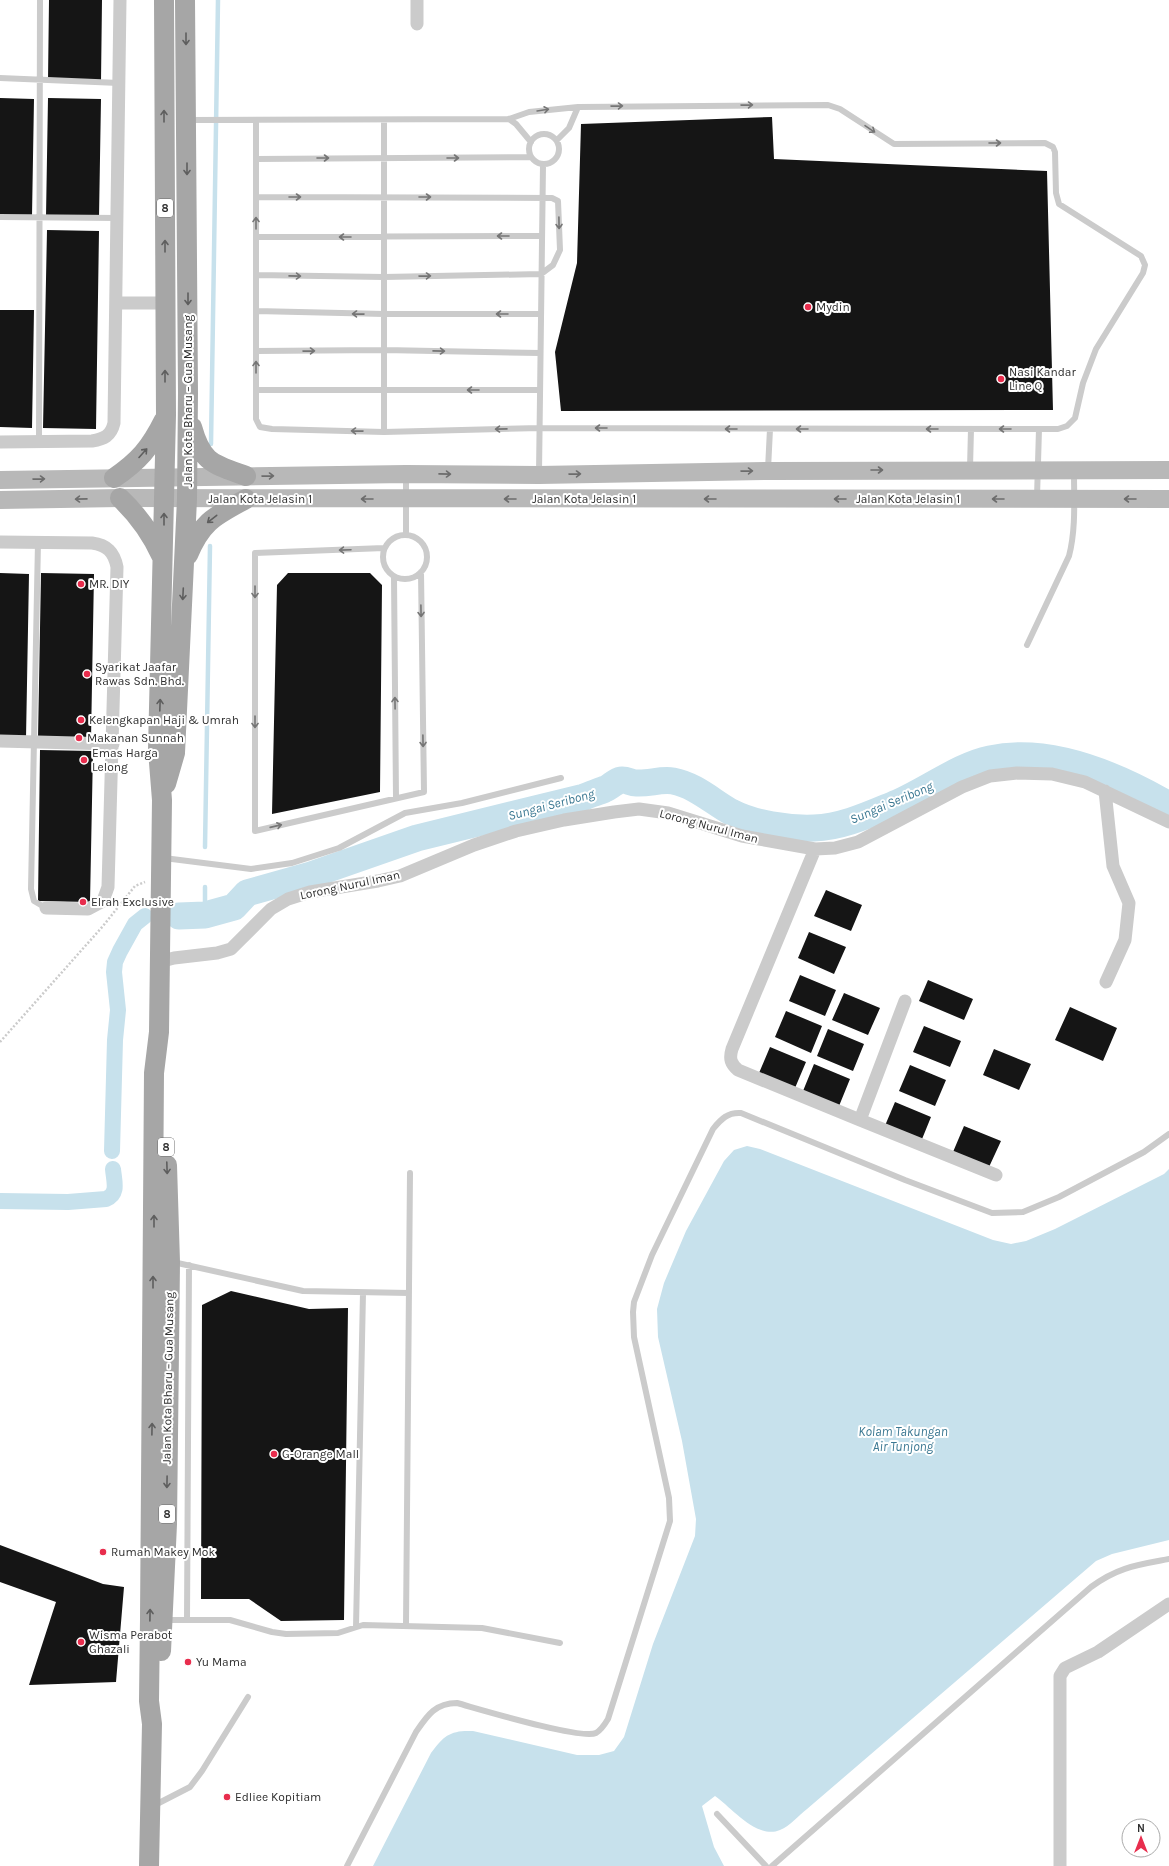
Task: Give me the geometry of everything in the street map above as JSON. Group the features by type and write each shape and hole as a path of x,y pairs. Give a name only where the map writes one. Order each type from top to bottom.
{"main road":[{"name":"Jalan Kota Bharu – Gua Musang","path":"152,1724 157,1704 164,1620 174,1303 162,1261 164,1054 159,1032 160,857 162,800 158,750 164,561 166,415 164,0"},
{"name":"Jalan Kota Bharu – Gua Musang","path":"162,800 175,753 188,499 188,415 194,120 185,0"},
{"path":"114,478 132,465 153,442 166,415"},
{"path":"188,415 196,442 206,458 246,476"},
{"path":"120,498 136,513 154,540 164,561"},
{"path":"185,562 194,540 204,525 214,516 246,499"},
{"name":"Jalan Kota Bharu – Gua Musang","path":"149,1866 152,1724 149,1701 150,1619 174,1303"}],"street":[{"path":"0,442 92,441 103,439 112,433 114,423 120,0"},
{"path":"417,0 417,24"},
{"path":"116,303 165,303"},
{"path":"0,480 165,476 406,474 539,475 768,471 1169,470"},
{"name":"Jalan Kota Jelasin 1","path":"0,500 120,498 1169,499"},
{"path":"0,542 92,543 103,545 110,550 115,557 117,567 108,887 103,902 88,909 46,908"},
{"path":"0,741 113,744"},
{"name":"Lorong Nurul Iman","path":"159,962 174,958 217,953 231,949 271,909 288,899 310,892 400,876 474,845 516,831 607,813 639,809 668,813 742,836 815,849 834,848 858,842 962,788 990,776 1017,773 1052,774 1085,782 1169,822"},
{"path":"1105,791 1113,866 1129,904 1125,940 1106,982"},
{"path":"815,849 732,1049 730,1061 738,1070 996,1175"},
{"path":"860,1120 905,1001"},
{"path":"1060,1866 1060,1676 1065,1668 1098,1652 1169,1604"}],"lane":[{"path":"39,441 40,0"},
{"path":"0,78 119,83"},
{"path":"194,120 508,119 529,112 578,107 828,105 840,109 894,144 1045,143 1054,147 1056,193 1059,204 1141,256 1145,264 1143,273 1096,349 1083,383 1075,418 1068,426 1058,429 540,428 384,432 272,429 260,427 256,419 256,120"},
{"path":"557,140 569,128 578,107"},
{"path":"508,119 516,124 531,142"},
{"path":"384,120 384,432"},
{"path":"543,134 553,137 557,140 560,150 559,155 553,162 543,165 531,157 529,152 531,142 538,135 543,134"},
{"path":"256,158 531,157"},
{"path":"539,475 543,165"},
{"path":"256,197 552,198 558,201 560,250 553,265 542,274 384,277 256,275"},
{"path":"0,217 117,218"},
{"path":"256,237 542,236"},
{"path":"256,311 384,314 541,314"},
{"path":"256,351 384,350 540,353"},
{"path":"256,390 540,390"},
{"path":"768,471 770,429"},
{"path":"970,470 971,429"},
{"path":"1037,499 1039,429"},
{"path":"1027,645 1069,556 1074,532 1074,470"},
{"path":"406,474 406,535"},
{"path":"384,548 255,553 255,831 424,792 421,572 427,560 424,546 413,537 406,535 393,539 384,548 383,555 385,567 394,576 408,579 421,572"},
{"path":"38,542 31,889 34,901 46,908"},
{"path":"394,576 396,798"},
{"path":"160,857 251,868 292,863 339,848 405,813 462,804 561,778"},
{"path":"347,1866 416,1732 427,1715 435,1708 442,1705 457,1704 574,1734 595,1733 603,1727 608,1719 670,1521 669,1498 634,1337 634,1302 664,1227 713,1129 720,1120 727,1114 734,1112 741,1113 934,1191 992,1213 1004,1214 1022,1212 1059,1198 1144,1152 1169,1134"},
{"path":"406,1625 410,1173"},
{"path":"162,1261 189,1265 279,1287 303,1291 363,1293 409,1292"},
{"path":"187,1620 174,1303 189,1265"},
{"path":"356,1627 363,1293"},
{"path":"772,1866 1091,1587 1115,1572 1131,1566 1169,1559"},
{"path":"164,1620 230,1620 272,1632 286,1634 338,1633 363,1625 482,1628 560,1643"},
{"path":"150,1807 190,1787 202,1771 248,1696"},
{"path":"718,1814 766,1866"}],"path":[{"path":"0,1042 103,926 134,886 139,883 160,882"}],"water":[{"name":"Kolam Takungan Air Tunjong","path":"747,1146 760,1149 993,1240 1011,1244 1026,1241 1055,1229 1164,1174 1169,1169 1169,1540 1112,1554 1096,1561 784,1828 771,1832 754,1827 715,1796 702,1806 714,1847 724,1866 373,1866 431,1753 444,1738 449,1735 459,1731 473,1731 577,1755 599,1755 614,1751 624,1737 653,1644 695,1536 696,1519 682,1441 658,1337 657,1309 664,1283 686,1231 724,1161 734,1150"}],"building":[{"path":"49,0 102,0 101,81 48,80"},
{"path":"0,98 34,99 32,216 0,215"},
{"path":"48,98 101,99 99,217 46,216"},
{"name":"Mydin","path":"772,117 774,159 1047,171 1053,410 561,411 555,352 577,263 581,124"},
{"path":"47,230 99,231 96,429 43,428"},
{"path":"0,310 34,310 32,428 0,427"},
{"path":"0,573 29,574 26,738 0,738"},
{"path":"41,573 94,574 91,739 38,738"},
{"path":"288,573 370,573 382,585 380,792 272,814 277,585"},
{"path":"40,750 93,751 90,902 38,901"},
{"path":"826,890 862,905 851,931 814,916"},
{"path":"809,932 846,947 834,974 798,958"},
{"path":"800,975 836,990 825,1016 789,1001"},
{"path":"928,980 973,999 964,1020 919,1001"},
{"path":"844,993 880,1008 868,1035 832,1020"},
{"path":"1070,1007 1117,1028 1103,1061 1055,1040"},
{"path":"786,1011 822,1026 811,1053 775,1037"},
{"path":"924,1026 961,1041 950,1067 913,1052"},
{"path":"828,1029 864,1044 853,1071 817,1056"},
{"path":"770,1047 806,1062 795,1088 759,1073"},
{"path":"994,1049 1031,1064 1019,1090 983,1075"},
{"path":"814,1064 850,1079 839,1106 803,1091"},
{"path":"910,1065 946,1080 935,1106 899,1091"},
{"path":"895,1102 931,1117 920,1144 884,1128"},
{"path":"964,1126 1001,1141 989,1167 953,1152"},
{"name":"G-Orange Mall","path":"231,1291 309,1309 348,1308 344,1620 281,1621 249,1599 201,1599 202,1305"},
{"name":"Wisma Perabot Ghazali","path":"0,1545 103,1584 124,1587 116,1682 29,1685 56,1602 0,1582"}],"waterway":[{"path":"211,444 218,0"},
{"path":"205,847 210,546"},
{"name":"Sungai Seribong","path":"179,916 205,915 234,907 247,893 311,875 417,838 584,797 607,788 621,780 634,783 673,781 689,786 731,812 750,820 782,827 814,828 846,823 877,811 908,798 955,772 979,762 1013,756 1036,757 1060,760 1106,774 1169,805"},
{"path":"205,887 205,915"},
{"path":"112,1151 115,1040 118,1010 114,972 115,962 135,924 145,916"},
{"path":"0,1201 68,1202 106,1199 113,1194 115,1187 113,1169"}],"place":[{"name":"Mydin","path":"808,307"},
{"name":"Nasi Kandar Line Q","path":"1001,379"},
{"name":"MR. DIY","path":"81,584"},
{"name":"Syarikat Jaafar Rawas Sdn. Bhd.","path":"87,674"},
{"name":"Kelengkapan Haji & Umrah","path":"81,720"},
{"name":"Makanan Sunnah","path":"79,738"},
{"name":"Emas Harga Lelong","path":"84,760"},
{"name":"Elrah Exclusive","path":"83,902"},
{"name":"G-Orange Mall","path":"274,1454"},
{"name":"Rumah Makey Mok","path":"103,1552"},
{"name":"Wisma Perabot Ghazali","path":"81,1642"},
{"name":"Yu Mama","path":"188,1662"},
{"name":"Edliee Kopitiam","path":"227,1797"}]}
